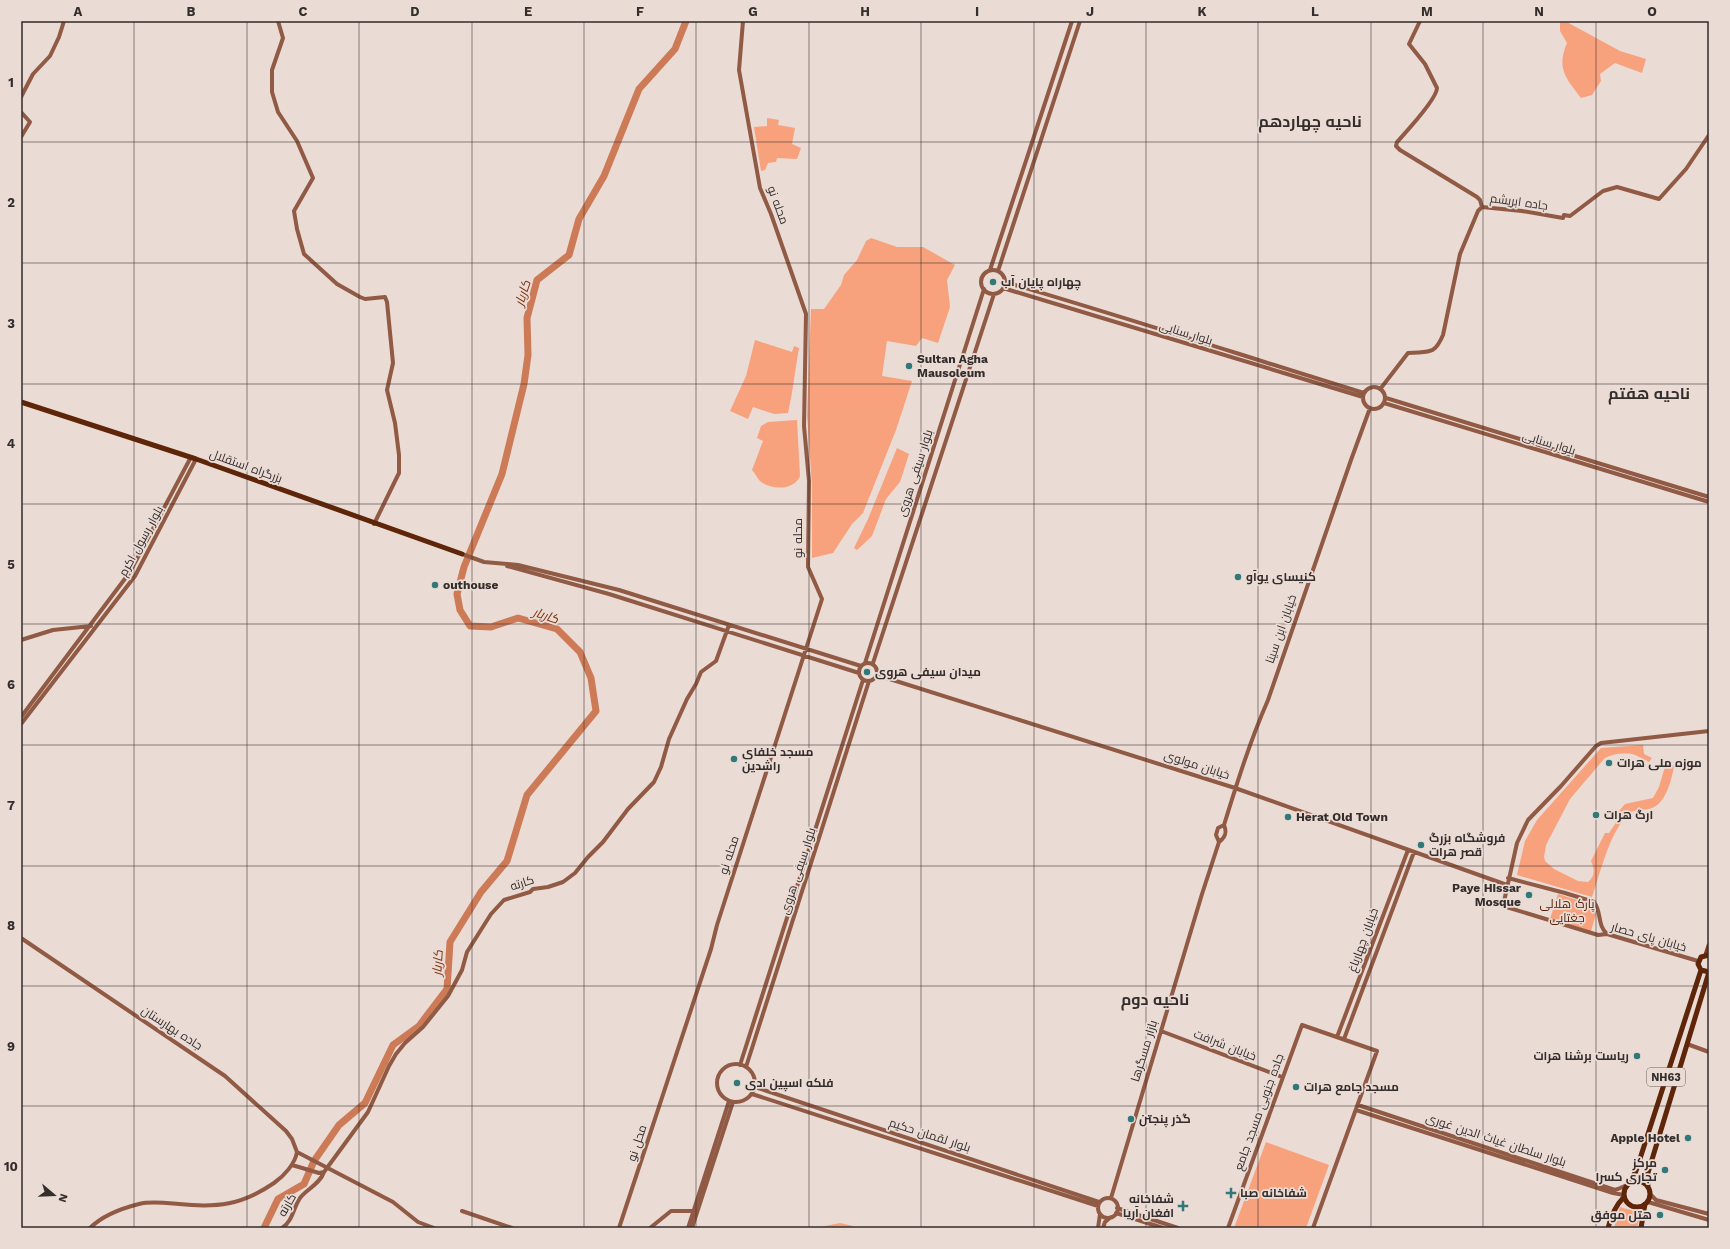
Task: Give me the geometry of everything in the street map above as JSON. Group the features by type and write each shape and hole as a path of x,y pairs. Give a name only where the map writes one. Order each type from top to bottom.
{"highway":[{"name":"بزرگراه استقلال","path":"21,402 194,458 374,524 462,554"},
{"path":"1708,955 1701,957 1698,961 1698,966 1701,970 1709,972"},
{"name":"NH63","path":"1629,1183 1636,1172 1701,970"},
{"name":"NH63","path":"1649,1188 1647,1176 1709,972"},
{"path":"1608,1228 1613,1212 1624,1196 1629,1183 1638,1180 1646,1183 1649,1188 1641,1228"},
{"path":"1624,1196 1629,1204 1633,1206 1637,1207 1646,1203"}],"main road":[{"path":"1708,955 1709,945"}],"street":[{"path":"21,97 33,74 50,56 59,37 64,21"},
{"path":"278,21 283,38 272,70 272,92 278,112 297,141 313,178 294,211 304,254 310,261 315,263 338,284 360,297 365,299 385,297 387,302 393,363 387,390 395,423 399,455 399,473 374,524"},
{"name":"محله نو","path":"673,1063 711,949 717,925 822,599 808,567 809,481 804,426 806,314 771,214 760,188 739,70 743,21"},
{"path":"990,270 998,271 1003,275 1005,282 1003,288 998,293 994,294 984,289 981,282 982,278 990,270 1072,21"},
{"path":"998,271 1080,21"},
{"path":"1420,21 1409,44 1425,64 1437,88 1437,91 1427,106 1397,142 1396,146 1400,150 1476,197 1480,200 1482,207"},
{"path":"21,112 30,122 21,137"},
{"name":"جاده ابریشم","path":"1381,388 1408,353 1427,353 1433,351 1437,347 1443,335 1460,254 1478,211 1482,207 1522,210 1563,218 1564,215 1570,216 1603,191 1617,187 1659,199 1686,169 1709,135"},
{"path":"1009,212 1017,215"},
{"name":"بلوار سنایی","path":"1005,282 1084,305 1363,395"},
{"name":"بلوار سنایی","path":"1003,288 1363,395"},
{"name":"بلوار سیفی هروی","path":"865,663 984,289"},
{"name":"بلوار سیفی هروی","path":"873,664 994,294"},
{"path":"1373,386 1381,388 1385,393 1386,398 1384,403 1377,409 1370,408 1364,403 1363,395 1368,388 1373,386"},
{"name":"بلوار سنایی","path":"1386,398 1709,497"},
{"name":"بلوار سنایی","path":"1384,403 1709,502"},
{"path":"947,406 956,409"},
{"name":"خیابان ابن سینا","path":"1235,788 1255,728 1268,700 1348,467 1370,408"},
{"name":"بلوار رسول اکرم","path":"21,717 91,626 130,572 194,458"},
{"name":"بلوار رسول اکرم","path":"21,724 135,576 194,458"},
{"path":"903,543 911,546"},
{"path":"462,554 484,562 518,565 619,590 861,666"},
{"path":"499,563 517,570 609,594 804,654 859,673 863,680 873,680 877,675 877,670 873,664 865,663 861,666 859,673"},
{"name":"کارته","path":"282,1228 288,1224 300,1198 322,1178 321,1173 327,1168 368,1112 396,1054 405,1043 423,1027 448,996 462,970 467,952 490,914 504,900 530,892 533,889 548,887 563,882 575,873 603,842 628,809 654,782 661,767 669,739 687,699 702,672 716,661 729,625"},
{"path":"21,640 54,630 91,626 95,629"},
{"name":"خیابان مولوی","path":"877,675 1235,788 1507,885"},
{"name":"بلوار سیفی هروی","path":"740,1065 863,680"},
{"name":"بلوار سیفی هروی","path":"746,1067 869,681"},
{"path":"1507,885 1516,843 1528,820 1562,786 1596,746 1602,743 1709,731"},
{"name":"بازار مسگرها","path":"1111,1198 1219,842 1224,838 1226,831 1224,825 1235,788"},
{"name":"بازار مسگرها","path":"1219,842 1216,835 1218,828 1224,825"},
{"name":"خیابان چهارباغ","path":"1338,1037 1408,850"},
{"name":"خیابان چهارباغ","path":"1344,1039 1414,852"},
{"path":"1508,878 1594,902 1600,913 1598,935"},
{"name":"خیابان پای حصار","path":"1507,885 1503,906 1598,935 1607,934 1698,961"},
{"path":"1600,926 1607,934"},
{"name":"جاده بهارستان","path":"21,938 225,1076 286,1131 292,1139 297,1152"},
{"name":"جاده جنوبی مسجد جامع","path":"1228,1228 1302,1025 1338,1037"},
{"name":"خیابان شرافت","path":"1161,1031 1282,1077"},
{"path":"1313,1228 1377,1051 1338,1037"},
{"path":"1687,1044 1709,1052"},
{"name":"محل نو","path":"619,1228 673,1063"},
{"path":"733,1065 746,1067 754,1076 754,1094 744,1101 731,1101 720,1094 717,1083 721,1072 727,1067 733,1065"},
{"name":"بلوار لقمان حکیم","path":"755,1087 1099,1204"},
{"name":"بلوار لقمان حکیم","path":"754,1094 1099,1204"},
{"path":"688,1228 731,1101"},
{"path":"692,1228 731,1101"},
{"path":"1357,1107 1624,1196"},
{"name":"بلوار سلطان غیاث الدین غوری","path":"1357,1107 1615,1190 1629,1183"},
{"path":"90,1228 96,1222 139,1204 159,1203 200,1207 242,1201 274,1183 293,1162 297,1152 393,1202 418,1222 434,1228"},
{"path":"293,1162 305,1170 321,1173"},
{"path":"1649,1188 1650,1194 1656,1200 1709,1214"},
{"path":"1098,1228 1100,1214 1099,1204 1105,1198 1111,1198 1116,1202 1117,1210 1105,1222 1103,1228"},
{"path":"1646,1203 1709,1220"},
{"path":"650,1228 671,1211 693,1210"},
{"path":"1117,1210 1162,1228"},
{"path":"1117,1210 1178,1228"},
{"path":"462,1211 512,1228"},
{"path":"1100,1214 1106,1217 1111,1217"}],"green space":[{"path":"1560,21 1565,21 1620,51 1646,59 1642,73 1615,63 1600,74 1601,81 1592,95 1581,98 1564,73 1562,60 1567,43 1560,31"},
{"path":"767,118 779,120 778,125 795,128 792,144 801,148 797,159 777,158 776,162 768,163 765,170 761,171 754,127 767,126"},
{"path":"871,238 897,247 923,247 955,265 947,280 950,307 938,343 922,338 916,346 887,341 882,376 912,381 896,430 863,513 852,524 833,553 812,558 812,485 807,415 811,309 824,309 841,285 844,275 857,260 866,241"},
{"path":"755,340 792,352 794,346 799,348 788,413 774,414 753,407 748,419 730,411 746,376"},
{"path":"797,420 800,476 797,481 788,487 782,488 765,484 760,481 752,470 763,441 757,438 761,426 768,422"},
{"path":"897,448 909,454 900,482 886,499 872,536 857,550 854,548 868,519"},
{"path":"1643,745 1644,754 1652,758 1649,762 1635,755 1628,754 1614,755 1604,759 1570,799 1546,845 1544,857 1545,861 1554,869 1578,881 1588,882 1594,873 1591,861 1605,833 1609,833 1617,821 1614,817 1625,804 1653,798 1659,787 1666,763 1674,766 1668,790 1661,801 1652,808 1636,810 1630,813 1620,824 1606,854 1592,897 1517,875 1525,841 1537,820 1601,748"},
{"name":"پارک هلالی جغتایی","path":"1558,894 1593,905 1596,914 1591,931 1550,919"},
{"path":"1266,1142 1329,1165 1306,1228 1234,1228"},
{"path":"1620,1207 1641,1213 1637,1228 1614,1228"},
{"path":"840,1223 853,1226 852,1228 815,1228"}],"waterway":[{"name":"کاربار","path":"264,1228 278,1199 304,1184 314,1161 339,1125 365,1103 393,1045 419,1026 447,989 450,942 481,892 507,861 527,795 596,711 591,678 580,652 557,629 518,618 491,627 470,626 460,610 457,594 464,567 502,474 524,384 528,355 527,318 537,280 569,255 579,219 604,176 639,89 675,49 686,21"}],"place":[{"name":"چهاراه پایان آب","path":"993,282"},
{"name":"Sultan Agha Mausoleum","path":"909,366"},
{"name":"کنیسای یوآو","path":"1238,577"},
{"name":"outhouse","path":"435,585"},
{"name":"میدان سیفی هروی","path":"867,672"},
{"name":"مسجد خلفای راشدین","path":"734,759"},
{"name":"موزه ملی هرات","path":"1609,763"},
{"name":"ارگ هرات","path":"1596,815"},
{"name":"Herat Old Town","path":"1288,817"},
{"name":"فروشگاه بزرگ قصر هرات","path":"1421,845"},
{"name":"Paye Hissar Mosque","path":"1529,895"},
{"name":"ریاست برشنا هرات","path":"1637,1056"},
{"name":"فلکه اسپین ادی","path":"737,1083"},
{"name":"مسجد جامع هرات","path":"1296,1087"},
{"name":"گذر پنجتن","path":"1131,1119"},
{"name":"Apple Hotel","path":"1688,1138"},
{"name":"مرکز تجاری کسرا","path":"1665,1170"},
{"name":"شفاخانه صبا","path":"1231,1193"},
{"name":"شفاخانه افغان آریا","path":"1183,1206"},
{"name":"هتل موفق","path":"1660,1215"}],"district":[{"name":"ناحیه چهاردهم","path":"1310,121"},
{"name":"ناحیه هفتم","path":"1649,393"},
{"name":"ناحیه دوم","path":"1155,999"}]}
